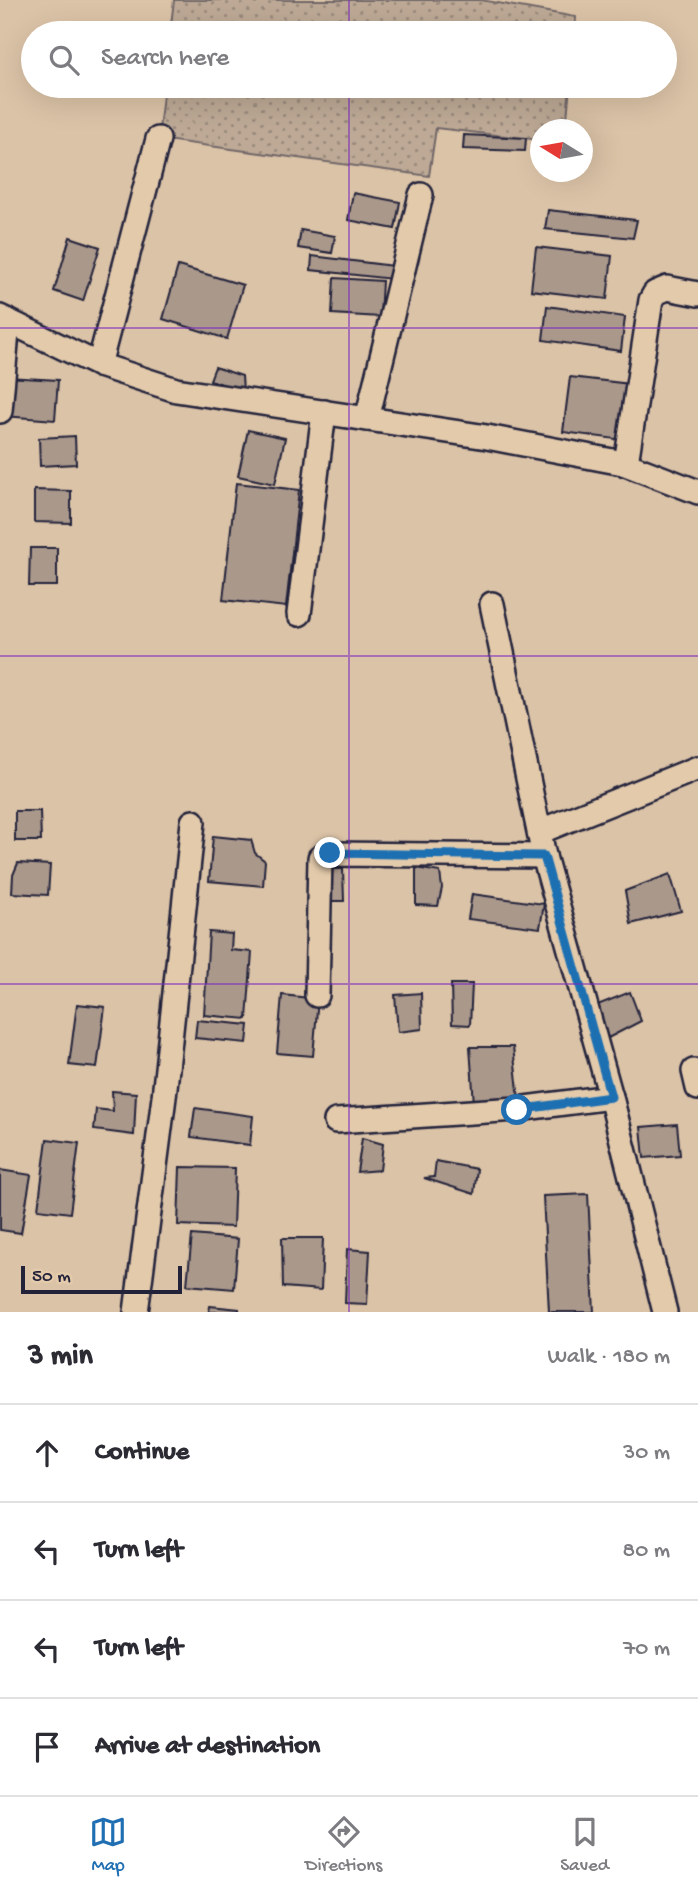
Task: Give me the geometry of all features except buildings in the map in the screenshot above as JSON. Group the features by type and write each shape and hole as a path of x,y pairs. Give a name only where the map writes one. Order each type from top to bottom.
{"street":[{"path":"99,365 158,139"},
{"path":"367,419 421,195"},
{"path":"623,463 627,457 655,293 667,288 698,294"},
{"path":"0,411 4,319 99,365 176,390 487,437 623,463 698,492"},
{"path":"299,614 324,412"},
{"path":"492,604 541,831 544,856 611,1097 665,1312"},
{"path":"541,831 698,768"},
{"path":"136,1312 164,1097 193,822"},
{"path":"317,995 320,858 330,853 544,856"},
{"path":"336,1121 517,1110 611,1097"}],"shaded area":[{"path":"174,0 481,0 576,17 576,21 171,21"},
{"path":"163,98 569,98 567,119 530,119 530,139 436,128 429,176 158,139"}],"route":[{"path":"330,853 544,856 611,1097 517,1110"}]}
